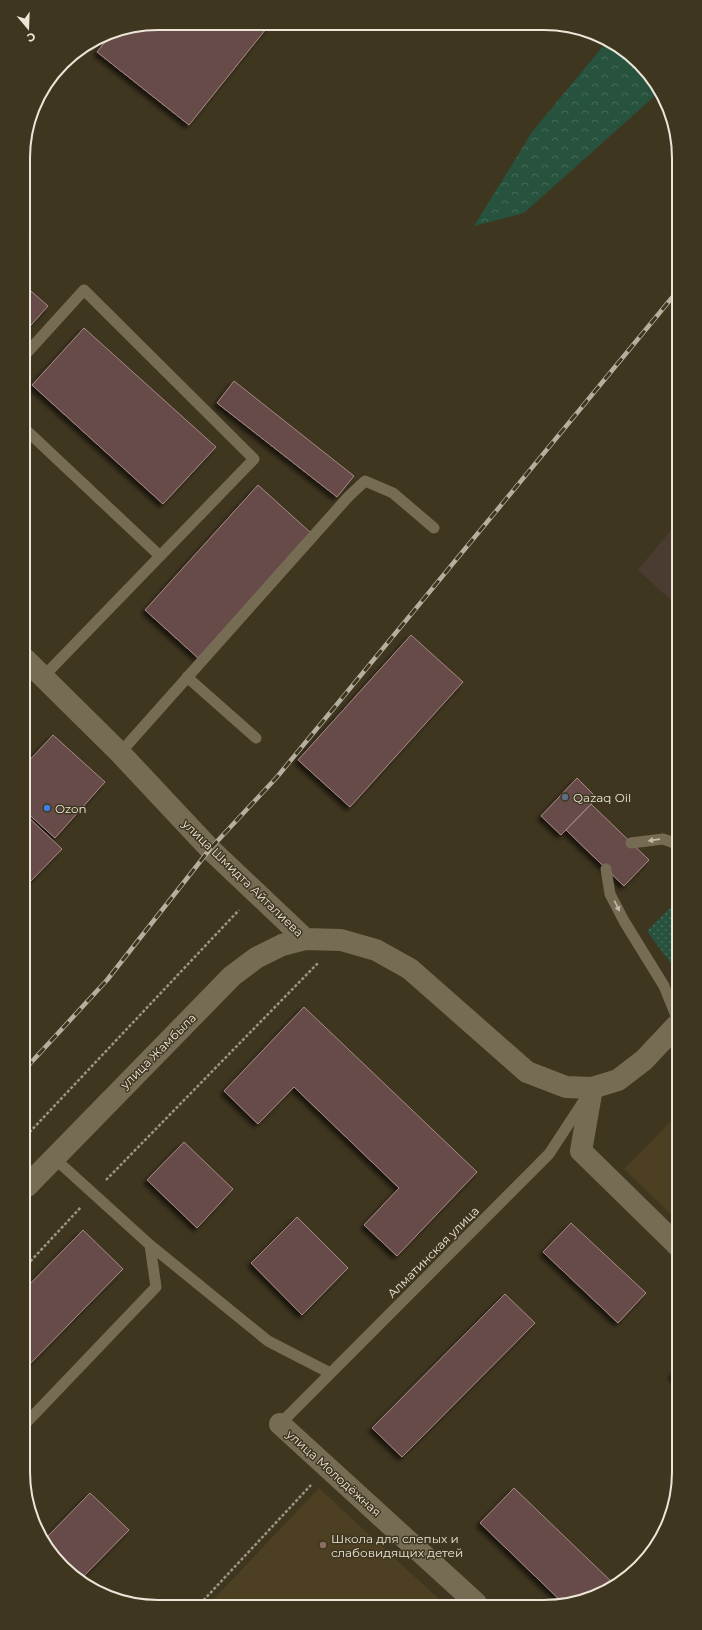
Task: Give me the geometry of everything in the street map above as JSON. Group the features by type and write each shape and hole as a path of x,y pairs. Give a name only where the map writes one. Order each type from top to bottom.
{"street":[{"name":"улица Шмидта Айталиева","path":"30,664 120,753 210,849 305,939 341,940 376,950 410,969 527,1072 566,1087 592,1088 618,1080 644,1060 672,1030"},
{"name":"улица Жамбыла","path":"30,1183 53,1157 232,976 256,958 282,945 305,939"},
{"path":"592,1088 581,1151 672,1240"},
{"name":"улица Молодёжная","path":"280,1424 473,1600"}],"lane":[{"path":"30,349 84,290 254,459 42,677"},
{"path":"30,434 160,556"},
{"path":"120,753 348,497 365,481 393,493 434,528"},
{"path":"188,677 256,738"},
{"path":"631,843 663,839 672,842"},
{"path":"606,869 610,894 624,921 664,986 672,1006"},
{"name":"Алматинская улица","path":"280,1424 330,1372 549,1154 592,1088"},
{"path":"53,1157 150,1244 268,1341 330,1372"},
{"path":"30,1419 156,1287 150,1244"}],"path":[{"path":"30,1132 256,892"},
{"path":"30,1262 94,1193 341,940"},
{"path":"204,1600 328,1467"}],"shaded area":[{"path":"672,529 672,601 638,570"},
{"path":"672,1120 672,1215 624,1169"},
{"name":"Школа для слепых и слабовидящих детей","path":"319,1488 440,1600 213,1600"}],"green space":[{"path":"604,45 622,57 634,68 656,95 524,213 474,226 532,132"},
{"path":"672,906 672,965 647,931"}],"building":[{"path":"265,30 189,125 97,52 105,42 125,34 142,31"},
{"path":"30,290 48,306 30,326"},
{"path":"84,328 216,447 163,504 32,385"},
{"path":"234,381 354,476 337,497 217,403"},
{"path":"258,485 311,533 198,658 145,610"},
{"path":"411,635 463,682 350,807 298,760"},
{"path":"53,735 105,782 55,838 30,816 30,760"},
{"path":"577,778 597,798 561,835 541,816"},
{"path":"591,804 649,860 624,886 566,830"},
{"path":"30,819 62,849 30,882"},
{"path":"304,1007 477,1172 397,1256 364,1225 399,1188 294,1087 258,1124 224,1091"},
{"path":"184,1142 233,1189 197,1228 147,1180"},
{"path":"297,1217 348,1268 302,1315 251,1263"},
{"path":"571,1223 646,1293 618,1323 543,1252"},
{"path":"83,1230 123,1269 30,1364 30,1284"},
{"path":"505,1294 535,1323 402,1457 372,1428"},
{"path":"514,1488 610,1581 600,1587 577,1596 559,1599 480,1523"},
{"path":"90,1493 129,1530 84,1576 68,1562 47,1537"}],"railway":[{"path":"30,1064 107,980 210,849 277,777 672,298"}],"place":[{"name":"Qazaq Oil","path":"565,797"},
{"name":"Ozon","path":"47,808"},
{"name":"Школа для слепых и слабовидящих детей","path":"323,1545"}]}
